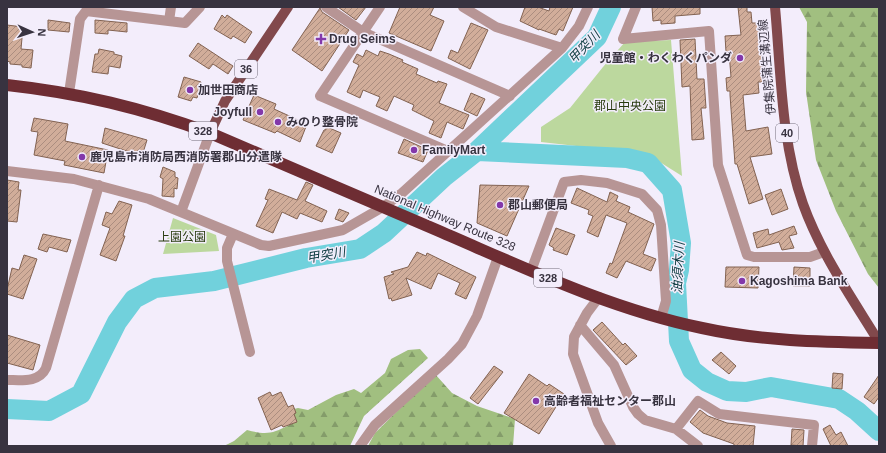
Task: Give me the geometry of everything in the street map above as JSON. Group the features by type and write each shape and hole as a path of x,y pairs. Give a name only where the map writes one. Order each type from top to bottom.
{"highway":[{"name":"National Highway Route 328","path":"7,85 69,93 112,102 169,118 210,133 531,271 599,298 663,319 703,329 764,339 807,342 879,342"}],"main road":[{"name":"36","path":"210,133 225,101 288,7"},
{"name":"伊集院蒲生溝辺線","path":"775,7 785,120 791,162 803,205 824,252 879,342"}],"street":[{"path":"169,21 171,7"},
{"path":"69,93 80,19 86,11 185,23 200,7"},
{"path":"326,7 363,32 510,96"},
{"path":"380,7 320,96 448,151"},
{"path":"463,7 496,27 562,48"},
{"path":"7,171 54,176 99,185 149,199 261,245 269,246 343,230 386,208 510,96 562,48 579,26 588,7"},
{"path":"636,7 623,39 708,31 718,165 747,255 754,257 810,257 824,252"},
{"path":"181,212 210,133"},
{"path":"531,271 564,182 582,180 607,183 642,194 657,210 661,225 666,301 663,319"},
{"path":"7,380 36,378 44,373 99,185"},
{"path":"233,234 227,248 227,261 250,352"},
{"path":"360,446 375,425 448,359 462,344 477,316 498,257"},
{"path":"599,298 586,313 574,337 572,354 598,424 611,446"},
{"path":"580,326 614,365 632,407 638,414 645,420 676,429 698,446"},
{"path":"676,429 698,401 719,414 814,425 812,446"}],"green space":[{"path":"799,7 879,7 879,288 868,274 836,211 816,160 806,92 807,22"},
{"name":"郡山中央公園","path":"671,40 682,176 647,154 541,142 541,127 570,108 625,42"},
{"name":"上園公園","path":"173,218 216,235 219,251 163,254"},
{"path":"420,349 428,358 364,416 350,446 224,446 234,441 247,430 259,433 269,433 289,425 294,409 298,408 308,410 336,395 354,389 361,393 385,373 391,359 408,350"},
{"path":"435,374 452,393 477,406 515,419 513,446 368,446 375,433"}],"building":[{"path":"338,7 366,7 356,20"},
{"path":"400,7 434,7 430,15 444,21 431,51 389,33"},
{"path":"525,7 538,7 549,11 550,7 573,7 563,31 559,29 556,35 539,30 520,21"},
{"path":"652,7 700,7 700,14 675,16 675,23 661,24 661,20 653,21"},
{"path":"738,7 747,7 747,12 751,12 752,23 758,23 762,58 763,82 758,82 759,93 743,95 746,131 768,127 772,154 750,157 763,199 749,204 737,164 735,164 730,91 727,91 726,78 731,77 729,52 726,52 725,36 741,35"},
{"name":"Drug Seims","path":"320,8 322,12 349,30 322,71 292,50"},
{"path":"222,15 225,18 227,15 252,32 245,43 233,36 231,39 214,29"},
{"path":"48,20 70,23 69,32 48,30"},
{"path":"95,20 127,23 127,32 108,30 108,34 95,33"},
{"path":"471,23 488,30 470,69 448,58 451,50 458,53"},
{"path":"7,25 23,27 21,49 33,50 31,68 22,67 22,65 10,64 10,62 7,61"},
{"path":"695,39 697,79 704,79 706,108 701,108 704,139 692,140 690,86 682,87 680,40"},
{"path":"198,43 233,66 228,74 213,64 209,69 189,56"},
{"path":"99,49 114,52 114,54 122,56 120,68 109,66 108,74 92,72 95,54 98,54"},
{"path":"366,50 378,56 380,51 389,54 418,69 416,74 437,83 438,81 447,84 439,103 469,115 463,129 447,122 441,138 429,133 434,121 412,110 414,105 394,96 387,111 376,106 380,97 363,90 360,98 347,92 359,65 353,62 357,54 363,57"},
{"name":"加世田商店","path":"184,77 201,82 197,98 193,97 191,101 178,97"},
{"path":"471,93 485,99 477,116 464,110"},
{"path":"254,95 276,104 274,109 307,124 300,142 277,131 275,133 243,120"},
{"path":"34,118 68,124 65,141 108,150 104,173 64,165 65,161 34,155 38,132 31,131"},
{"path":"327,127 341,133 332,153 316,146"},
{"path":"105,128 147,140 142,156 102,143"},
{"name":"FamilyMart","path":"404,139 428,150 423,162 398,153"},
{"path":"163,167 175,172 175,177 178,178 177,189 174,188 174,197 162,196 163,179 160,177"},
{"path":"7,180 19,182 18,190 21,190 17,222 7,221"},
{"path":"306,182 313,185 305,201 327,211 322,222 300,213 297,219 282,212 273,233 256,226 268,200 265,199 269,189 297,200"},
{"name":"郡山郵便局","path":"480,185 529,186 507,236 477,223"},
{"path":"577,188 607,202 610,192 618,196 616,201 630,207 628,212 654,224 643,254 656,259 651,271 626,261 617,278 606,273 610,263 612,264 627,223 606,215 598,237 587,232 593,216 588,214 589,210 571,203"},
{"path":"781,189 788,209 772,215 765,195"},
{"path":"119,201 132,205 123,236 125,236 116,261 100,255 110,228 102,225 106,212 112,214"},
{"path":"339,209 349,213 343,222 335,219"},
{"path":"794,226 797,234 789,236 794,248 782,250 779,242 757,248 753,233 768,229 769,235"},
{"path":"556,228 575,235 567,255 553,250 554,248 549,245"},
{"path":"43,234 71,240 67,252 49,247 47,252 38,249"},
{"path":"417,252 426,256 427,253 476,277 466,299 455,294 460,283 438,273 431,289 406,278 412,295 392,301 391,298 389,299 384,277 394,274 391,272 408,267"},
{"path":"24,255 37,259 23,299 7,294 7,290 12,268 19,270"},
{"name":"Kagoshima Bank","path":"726,267 759,267 758,288 725,287"},
{"path":"794,267 810,268 810,286 793,286"},
{"path":"602,322 623,345 625,343 637,356 626,365 593,330"},
{"path":"7,335 40,345 33,370 7,363"},
{"path":"721,352 736,366 729,374 712,360"},
{"path":"494,366 503,372 478,404 470,398"},
{"path":"833,373 843,374 842,389 832,388"},
{"name":"高齢者福祉センター郡山","path":"529,374 547,386 549,384 564,394 539,434 504,413"},
{"path":"879,375 879,397 874,404 864,397"},
{"path":"270,392 272,396 281,392 288,407 293,405 297,422 283,427 282,425 271,430 258,398"},
{"path":"700,410 708,416 727,423 755,426 753,446 734,446 734,444 703,433 690,422"},
{"path":"830,425 836,435 841,432 848,446 831,446 823,429"},
{"path":"792,429 804,430 803,446 791,445"}],"waterway":[{"name":"甲突川","path":"7,409 49,411 81,394 117,322 134,299 155,288 214,281 306,258 360,249 384,233 444,177 477,151 597,37 611,7"},
{"name":"油須木川","path":"477,151 627,158 648,163 672,190 681,243 679,270 676,283 679,341 692,370 707,382 727,391 746,392 771,387 839,399 857,411 879,431"}],"place":[{"name":"Drug Seims","path":"321,39"},
{"name":"児童館・わくわくパンダ","path":"740,58"},
{"name":"加世田商店","path":"190,90"},
{"name":"Joyfull","path":"260,112"},
{"name":"みのり整骨院","path":"278,122"},
{"name":"FamilyMart","path":"414,150"},
{"name":"鹿児島市消防局西消防署郡山分遣隊","path":"82,157"},
{"name":"郡山郵便局","path":"500,205"},
{"name":"Kagoshima Bank","path":"742,281"},
{"name":"高齢者福祉センター郡山","path":"536,401"}]}
